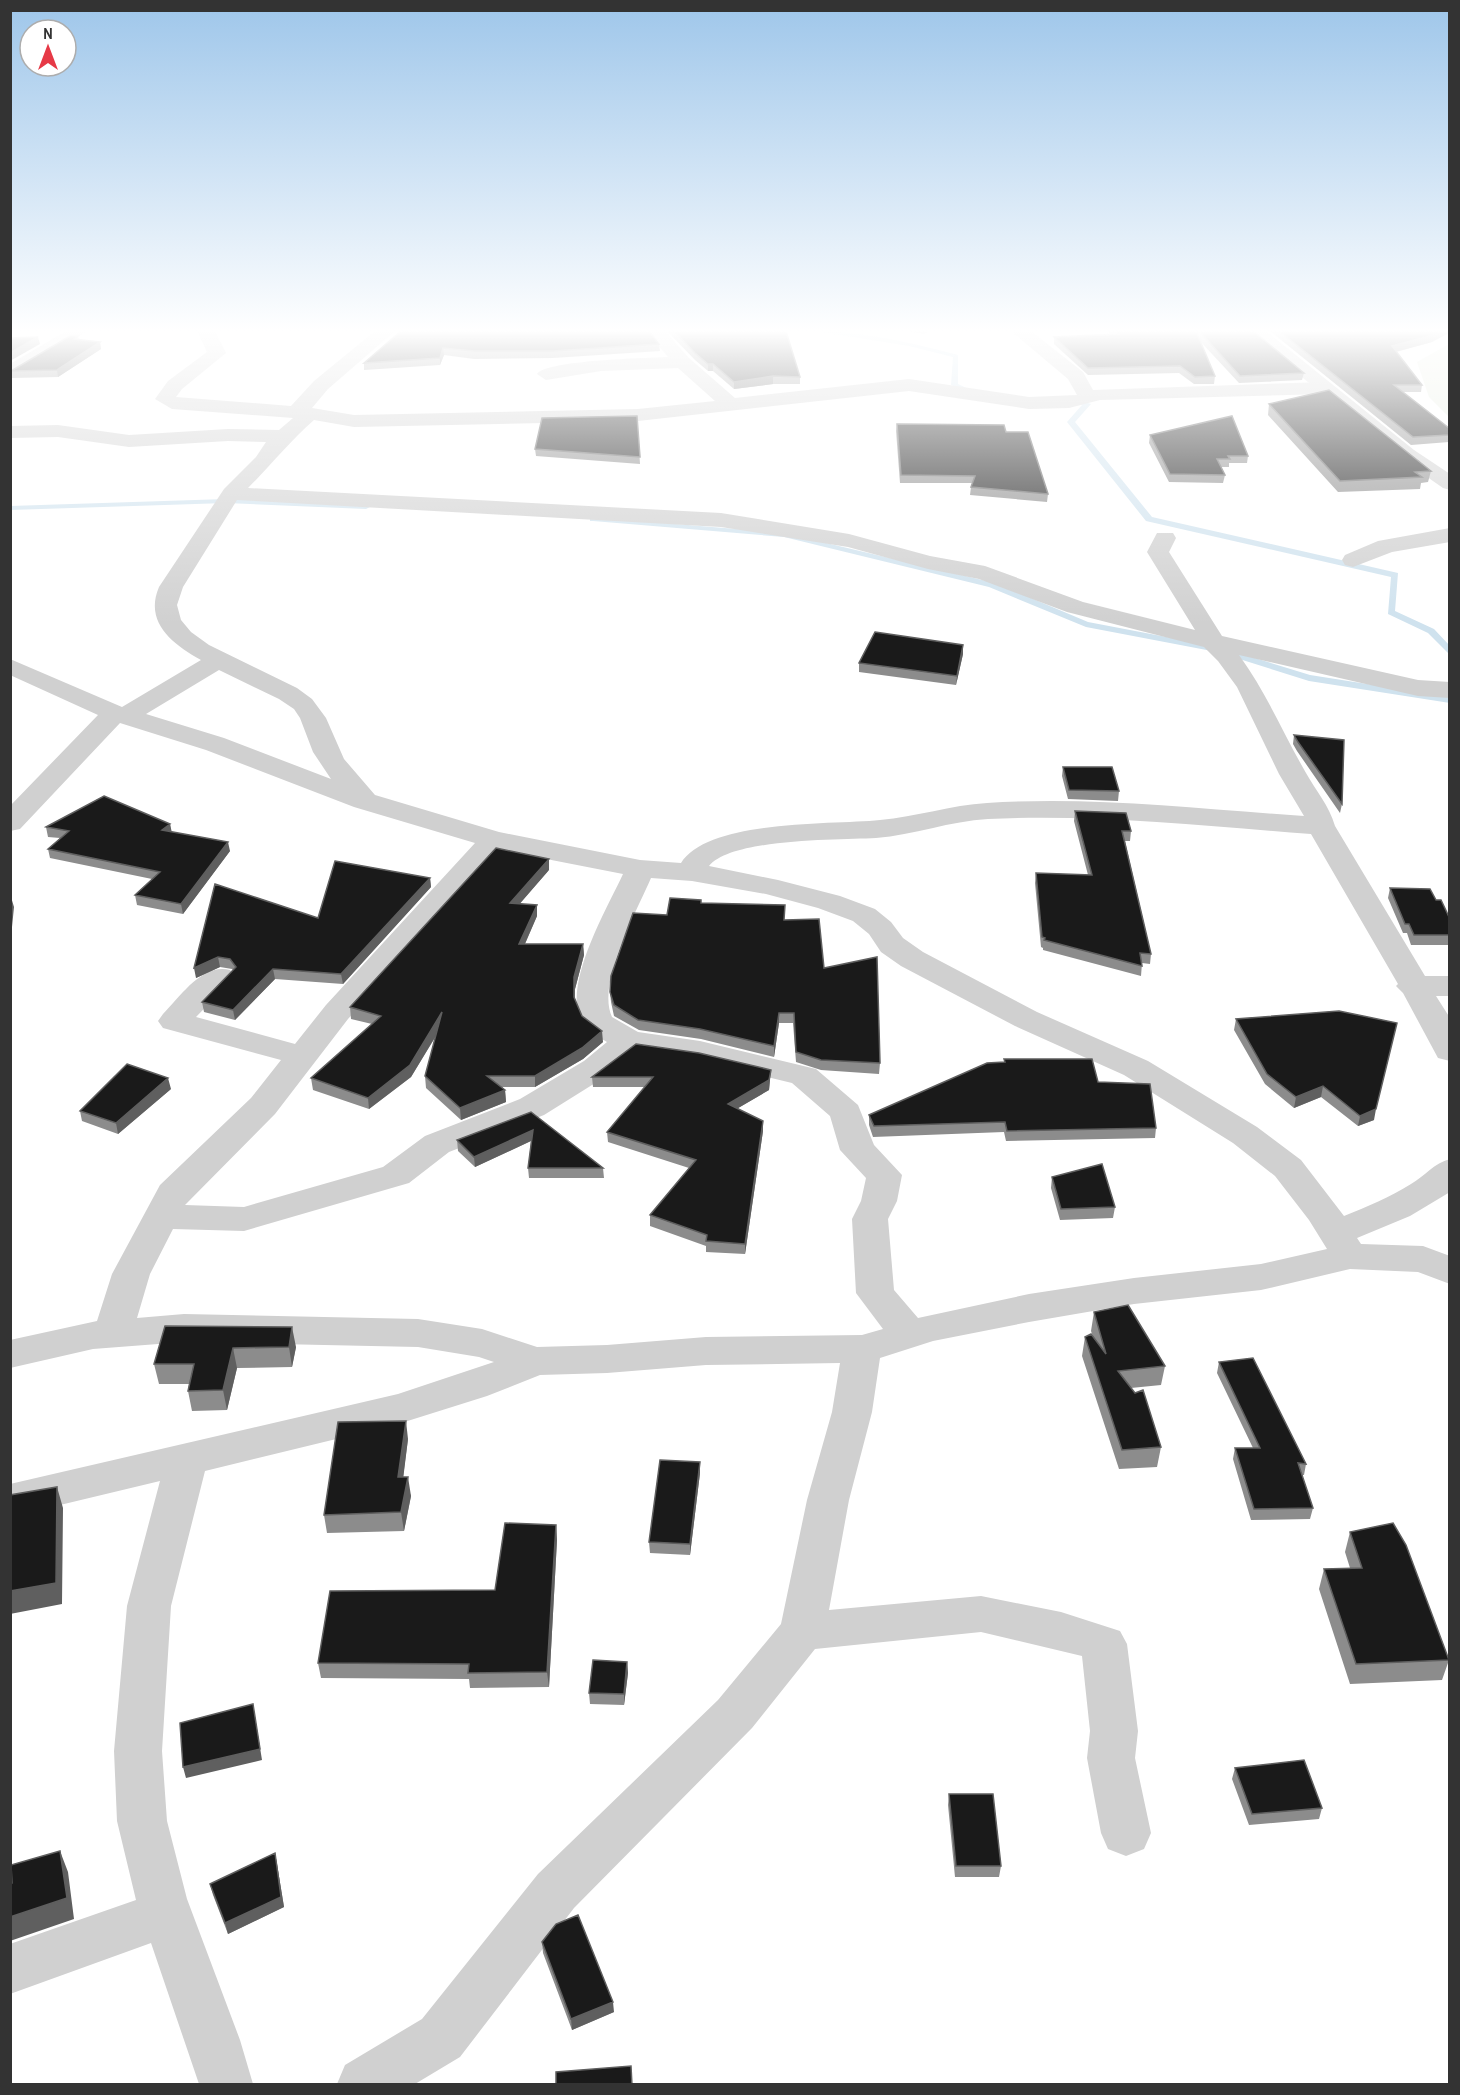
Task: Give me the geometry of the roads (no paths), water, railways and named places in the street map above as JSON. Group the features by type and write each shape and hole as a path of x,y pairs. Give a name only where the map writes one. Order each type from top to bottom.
{"street":[{"path":"289,429 231,493 171,587 165,605 171,624 215,661 286,691 305,705 318,726 323,746 364,801"},
{"path":"1375,429 1449,484"},
{"path":"10,432 58,431 129,441 228,435 284,436"},
{"path":"231,493 721,520 768,527 849,541 928,562 986,573 1075,607 1213,644 1418,688 1449,690"},
{"path":"1353,560 1386,546 1449,535"},
{"path":"1165,538 1158,552 1204,624 1213,644 1227,656 1249,686 1293,774 1316,809 1322,826 1412,986 1445,1038 1449,1051"},
{"path":"10,823 120,714 200,673 215,661"},
{"path":"10,666 120,714 215,744 364,801 494,840 640,869 692,872 768,886 829,902 864,915 880,928 892,945 912,959 1026,1019 1136,1068 1245,1134 1288,1168 1343,1244 1423,1259 1449,1272"},
{"path":"692,872 698,859 722,846 755,837 881,828 983,811 1025,809 1170,815 1322,826"},
{"path":"113,1332 131,1274 173,1193 262,1106 337,1011 494,840"},
{"path":"640,869 598,965 593,994 593,1012 598,1023 629,1041 700,1051 804,1076 834,1100 846,1113 858,1150 884,1175 879,1201 870,1219 875,1293 909,1334"},
{"path":"219,977 174,1022 303,1056"},
{"path":"1412,986 1449,986"},
{"path":"161,1217 244,1219 396,1175 436,1144 532,1107 596,1068 629,1041"},
{"path":"10,1501 398,1409 473,1386 536,1361 607,1359 706,1351 862,1349 909,1334 1029,1308 1134,1291 1261,1277 1343,1244 1396,1207 1442,1181 1449,1170"},
{"path":"11,1353 113,1332 184,1328 418,1334 482,1343 536,1361"},
{"path":"364,2085 441,2038 556,1891 735,1714 802,1631 828,1500 852,1412 862,1349"},
{"path":"187,1459 149,1606 138,1751 142,1821 166,1913 213,2040 226,2085"},
{"path":"802,1631 981,1614 1061,1631 1104,1644 1114,1731 1111,1758 1126,1833"},
{"path":"10,1969 166,1913"}],"waterway":[{"path":"1076,429 1149,519 1395,575 1391,612 1431,631 1450,652"},
{"path":"10,508 226,501 366,507"},
{"path":"593,519 784,535 992,585 1086,624 1219,650 1309,678 1450,700"}]}
